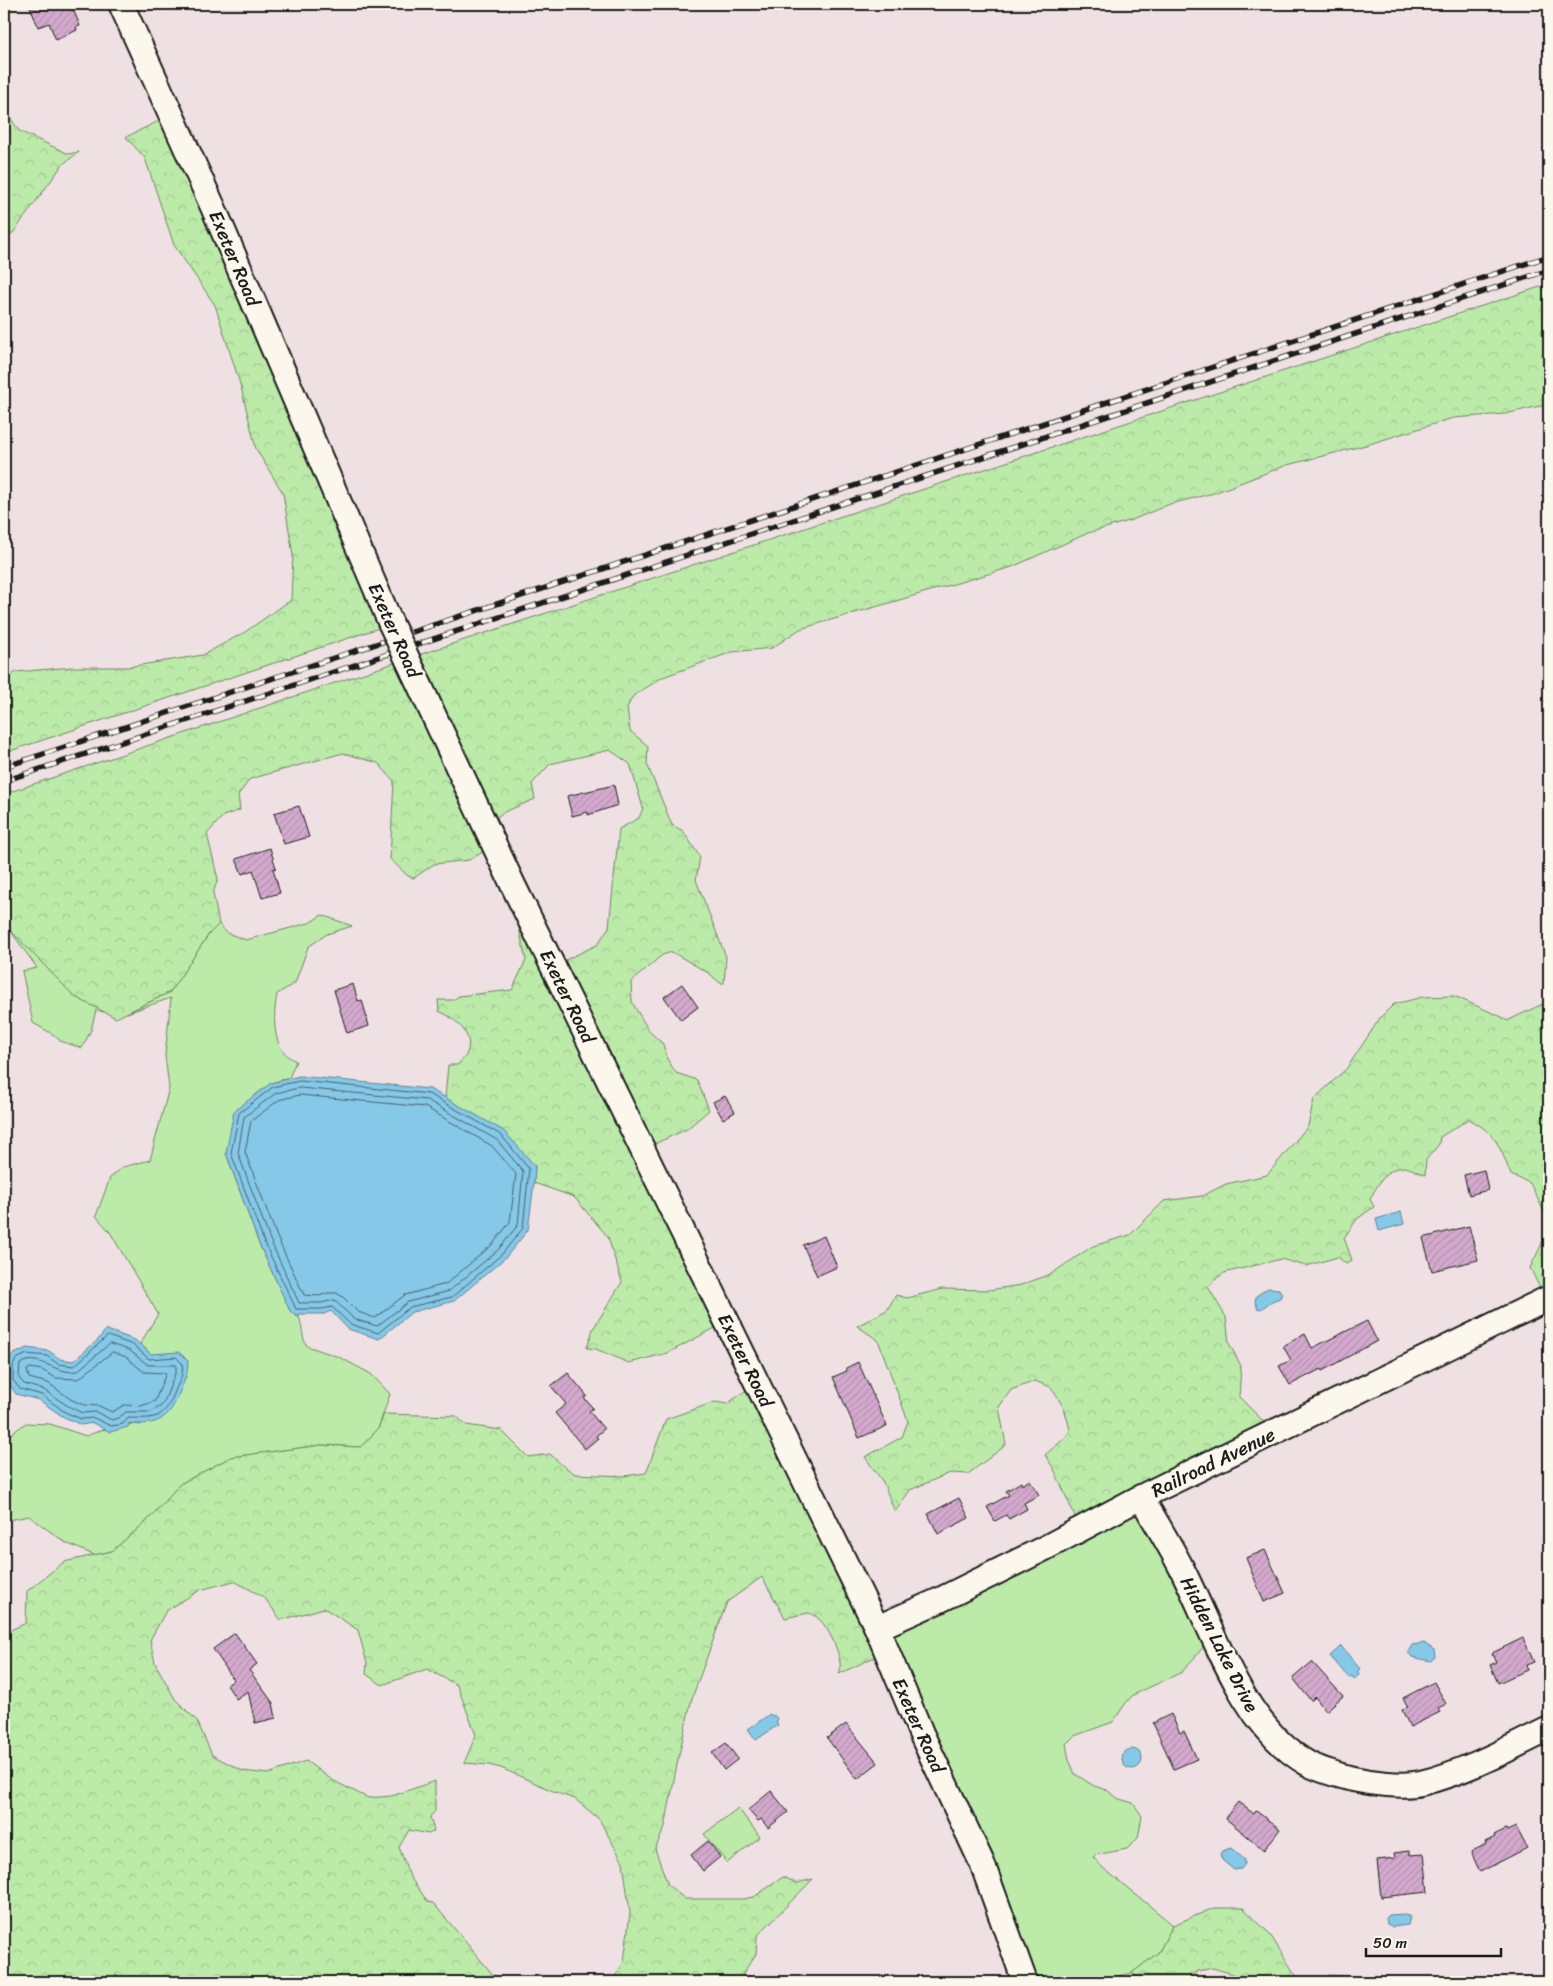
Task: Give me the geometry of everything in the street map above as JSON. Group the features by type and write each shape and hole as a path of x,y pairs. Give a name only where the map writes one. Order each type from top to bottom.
{"street":[{"name":"Exeter Road","path":"121,4 213,207 413,671 513,885 877,1628 926,1744 982,1863 1026,1982"},
{"name":"Railroad Avenue","path":"877,1628 940,1600 1047,1547 1141,1497 1549,1298"},
{"name":"Hidden Lake Drive","path":"1141,1497 1182,1569 1213,1639 1260,1722 1284,1746 1307,1764 1337,1775 1372,1784 1418,1783 1462,1770 1549,1729"}],"green space":[{"path":"4,98 10,117 19,131 69,154 79,152 63,164 13,233 4,238"},
{"path":"169,116 400,621 4,753 4,680 16,672 73,667 128,667 203,655 245,632 291,600 293,555 283,493 256,449 241,387 215,305 174,245 145,158 126,137"},
{"path":"1549,284 1549,407 1540,406 1505,414 1453,418 1366,445 1287,465 1214,493 1170,504 1132,520 1088,533 1012,567 800,629 772,648 732,652 663,677 633,696 627,708 630,731 648,746 647,764 672,825 683,831 700,857 696,880 726,957 724,983 720,983 710,974 672,952 662,955 631,982 632,1002 649,1031 663,1044 667,1059 676,1073 697,1080 709,1110 687,1129 650,1146 730,1320 668,1353 629,1363 596,1349 587,1348 593,1329 622,1282 608,1237 574,1197 534,1183 535,1166 445,1097 448,1065 457,1065 465,1057 468,1041 462,1028 451,1018 439,1011 438,1000 453,1000 459,996 512,990 526,960 514,906 563,961 597,945 609,927 619,829 639,818 643,808 630,764 610,750 550,764 532,784 535,799 497,817 505,839 469,860 434,864 414,878 408,876 390,859 394,781 378,763 343,753 250,779 238,795 240,810 223,816 207,834 218,879 213,893 219,924 209,934 170,992 116,1018 75,997 8,928 4,914 4,794 394,663"},
{"path":"322,915 352,926 327,934 308,947 295,983 277,994 275,1022 278,1041 288,1056 296,1061 289,1078 271,1083 226,1153 259,1244 290,1310 299,1317 307,1346 339,1357 371,1374 390,1394 378,1429 361,1447 322,1445 231,1457 180,1484 147,1521 112,1551 94,1555 66,1543 29,1516 4,1521 4,1439 26,1423 50,1424 86,1436 120,1425 141,1425 151,1354 140,1344 158,1314 110,1232 96,1216 110,1178 123,1167 150,1160 169,1088 165,1055 171,998 127,1013 170,992 209,934 219,924 227,933 246,940 309,923"},
{"path":"10,930 104,1012 96,1010 91,1030 82,1048 60,1041 56,1036 33,1023 22,971 37,968"},
{"path":"1454,996 1507,1021 1549,1001 1549,1222 1530,1183 1511,1175 1504,1157 1492,1136 1469,1119 1440,1137 1439,1144 1426,1160 1425,1175 1403,1167 1397,1168 1383,1178 1370,1199 1374,1207 1357,1219 1344,1238 1352,1260 1346,1264 1338,1257 1306,1266 1281,1259 1224,1273 1208,1287 1226,1317 1229,1343 1241,1366 1239,1397 1274,1432 1080,1528 1054,1469 1045,1455 1066,1437 1070,1429 1064,1408 1051,1387 1035,1381 1011,1390 999,1407 1006,1445 968,1474 950,1473 910,1490 895,1512 883,1482 865,1457 902,1437 908,1421 878,1340 857,1326 887,1310 896,1295 907,1298 942,1289 989,1290 1021,1285 1051,1274 1093,1246 1130,1235 1164,1201 1202,1196 1226,1184 1267,1175 1308,1126 1314,1099 1347,1068 1380,1018 1394,1004 1423,997"},
{"path":"1549,1229 1549,1299 1546,1300 1530,1268"},
{"path":"761,1380 891,1649 839,1674 840,1661 838,1653 823,1623 817,1617 808,1613 785,1618 762,1577 727,1602 692,1698 665,1827 655,1849 668,1885 685,1899 743,1899 754,1897 783,1877 797,1883 813,1879 757,1936 756,1954 743,1973 742,1982 612,1982 624,1962 630,1913 623,1862 599,1819 575,1799 501,1768 464,1763 476,1735 457,1685 427,1669 382,1685 366,1674 367,1663 358,1630 324,1608 281,1620 264,1597 234,1581 200,1590 166,1611 150,1640 155,1663 175,1699 197,1721 212,1755 243,1771 268,1774 306,1761 332,1780 368,1798 392,1796 435,1781 435,1811 430,1817 434,1831 429,1834 409,1830 399,1847 410,1877 428,1902 433,1903 499,1982 4,1982 4,1633 26,1623 27,1591 64,1562 112,1551 147,1521 180,1484 231,1457 322,1445 361,1447 378,1429 384,1414 456,1416 466,1425 501,1430 528,1457 550,1454 575,1474 624,1476 646,1473 666,1419 715,1402 727,1404"},
{"path":"1141,1500 1211,1638 1182,1672 1133,1695 1113,1722 1074,1736 1066,1744 1069,1760 1075,1774 1094,1786 1107,1790 1116,1798 1133,1803 1142,1816 1138,1838 1127,1849 1093,1857 1103,1868 1173,1925 1159,1952 1132,1973 1089,1982 1034,1982 890,1647 890,1625"},
{"path":"738,1808 760,1837 727,1863 704,1834"},
{"path":"1214,1908 1243,1908 1269,1933 1300,1982 1241,1982 1236,1975 1213,1968 1198,1971 1182,1982 1146,1982 1132,1973 1159,1952 1173,1925"},
{"path":"1329,1975 1347,1976 1351,1982 1320,1982"}],"water":[{"path":"299,1076 430,1089 504,1131 535,1166 528,1230 506,1257 454,1301 412,1312 379,1339 348,1329 331,1311 324,1314 299,1314 299,1317 296,1316 290,1311 259,1244 226,1153 234,1111 271,1083"},
{"path":"1401,1212 1404,1224 1379,1231 1376,1219"},
{"path":"1268,1288 1279,1289 1282,1294 1280,1298 1261,1309 1257,1308 1255,1303 1256,1296"},
{"path":"107,1328 107,1330 135,1340 151,1354 179,1352 188,1361 186,1376 176,1400 172,1408 162,1419 148,1423 129,1423 128,1427 110,1432 93,1423 81,1425 62,1416 39,1400 16,1394 8,1382 7,1365 12,1355 27,1348 49,1351 60,1359 73,1361 98,1340"},
{"path":"1424,1643 1434,1650 1435,1657 1431,1661 1412,1657 1408,1652 1412,1645"},
{"path":"1341,1646 1360,1669 1357,1672 1360,1674 1354,1679 1352,1676 1349,1678 1330,1656"},
{"path":"770,1714 774,1715 778,1720 776,1722 778,1725 756,1740 748,1729"},
{"path":"1132,1749 1139,1752 1142,1759 1139,1766 1132,1769 1125,1766 1122,1759 1125,1752"},
{"path":"1231,1848 1245,1860 1245,1864 1241,1869 1234,1870 1222,1860 1220,1854 1222,1851"},
{"path":"1405,1914 1410,1917 1408,1925 1393,1927 1387,1924 1386,1918 1389,1915"}],"building":[{"path":"29,4 71,4 80,26 76,27 77,30 56,40 49,23 38,27"},
{"path":"614,785 618,805 588,815 588,812 572,816 567,796"},
{"path":"299,806 309,837 284,844 274,813"},
{"path":"270,848 276,868 273,869 280,893 262,898 253,870 242,874 236,859"},
{"path":"353,984 358,1001 362,1000 369,1026 347,1033 334,990"},
{"path":"682,984 698,1007 681,1020 664,997"},
{"path":"725,1096 735,1112 723,1119 713,1102"},
{"path":"1484,1170 1488,1190 1469,1195 1464,1175"},
{"path":"1469,1226 1478,1260 1432,1271 1423,1238"},
{"path":"824,1236 837,1267 817,1276 803,1245"},
{"path":"1367,1321 1377,1341 1322,1371 1321,1369 1290,1385 1279,1366 1291,1360 1283,1346 1305,1334 1312,1348"},
{"path":"858,1362 887,1426 859,1438 833,1377 847,1371 846,1368"},
{"path":"568,1373 587,1396 584,1398 593,1408 589,1411 604,1429 596,1436 598,1438 585,1449 555,1413 566,1404 551,1386"},
{"path":"1030,1480 1039,1495 1024,1503 1027,1509 1009,1519 1006,1515 995,1521 987,1507 1009,1495 1006,1491 1021,1482 1022,1485"},
{"path":"959,1498 969,1518 938,1534 928,1514"},
{"path":"1265,1550 1285,1593 1264,1602 1246,1558"},
{"path":"235,1633 257,1664 249,1670 273,1703 276,1718 255,1723 248,1691 236,1699 227,1685 234,1680 213,1649"},
{"path":"1523,1638 1534,1662 1526,1665 1527,1670 1498,1683 1490,1665 1496,1662 1492,1653"},
{"path":"1312,1662 1343,1696 1326,1711 1315,1697 1311,1701 1293,1678"},
{"path":"1434,1682 1446,1704 1438,1708 1440,1712 1410,1727 1402,1710 1408,1707 1403,1698"},
{"path":"1171,1714 1180,1733 1184,1731 1197,1759 1174,1769 1153,1723"},
{"path":"846,1724 878,1763 857,1779 827,1738"},
{"path":"726,1743 738,1759 724,1770 712,1753"},
{"path":"771,1791 788,1812 768,1828 761,1819 758,1821 748,1810"},
{"path":"1238,1802 1254,1814 1256,1811 1280,1829 1264,1850 1225,1818"},
{"path":"1516,1827 1527,1848 1480,1872 1471,1852 1486,1844 1485,1842 1495,1837 1494,1835 1506,1829 1507,1831"},
{"path":"708,1841 720,1857 703,1871 691,1855"},
{"path":"1410,1851 1410,1855 1424,1854 1428,1892 1381,1897 1377,1860 1395,1858 1394,1853"}],"railway":[{"path":"4,767 1549,256"},
{"path":"4,781 1549,270"}]}
